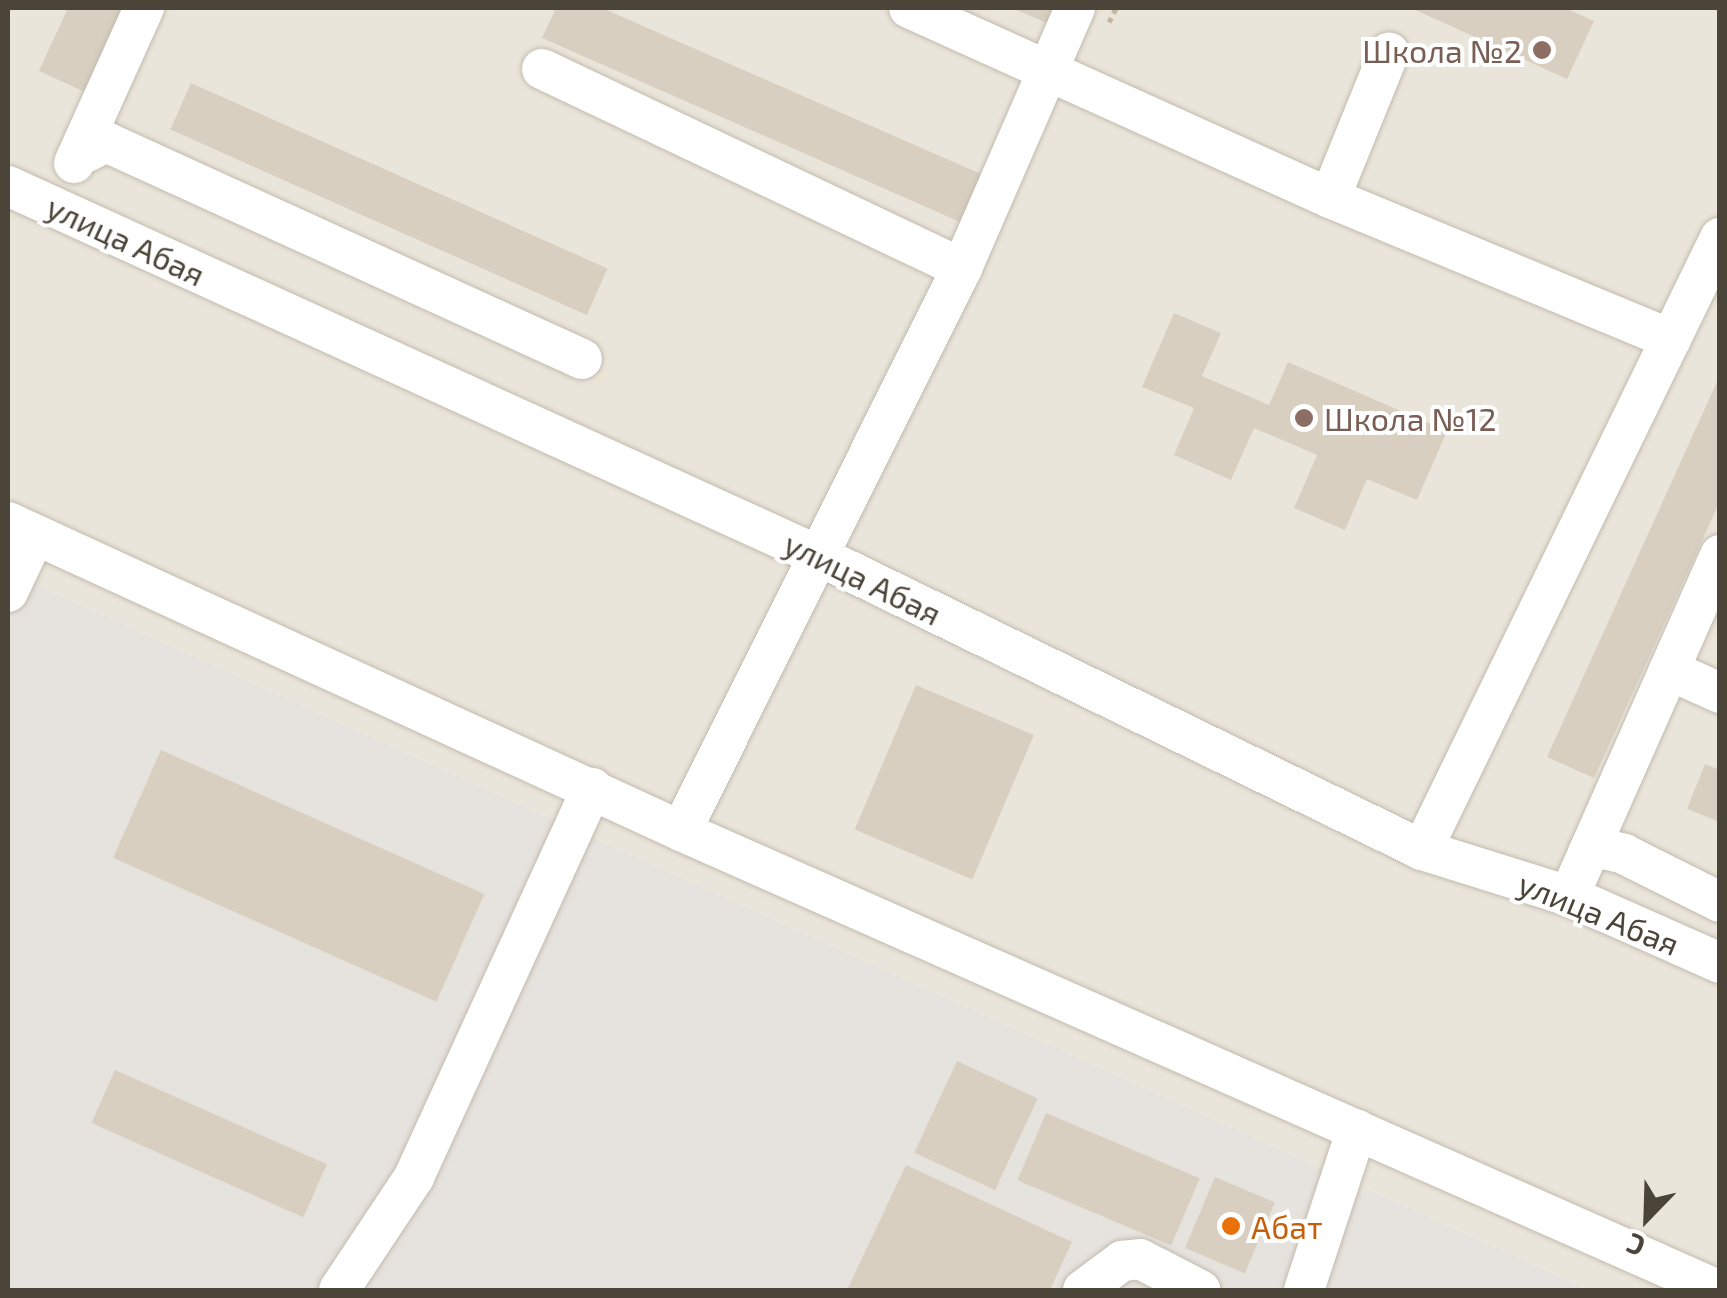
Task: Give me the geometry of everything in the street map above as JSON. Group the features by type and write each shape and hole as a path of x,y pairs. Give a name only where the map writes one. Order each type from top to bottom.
{"street":[{"path":"8,208 54,207 144,8"},
{"path":"909,8 1330,198 1671,339"},
{"path":"681,831 962,268 1075,8"},
{"path":"1330,198 1388,53"},
{"path":"542,68 962,268"},
{"path":"77,157 106,142 582,359"},
{"name":"улица Абая","path":"8,186 818,555 1422,850 1569,896 1720,963"},
{"path":"1422,850 1720,238"},
{"path":"8,592 21,529 681,831 1702,1288"},
{"path":"1569,896 1720,555"},
{"path":"1669,670 1720,693"},
{"path":"339,1290 414,1178 592,788"},
{"path":"1588,853 1599,848 1624,854 1720,902"},
{"path":"1304,1290 1356,1130"},
{"path":"1083,1290 1122,1261 1140,1259 1200,1290"}],"shaded area":[{"path":"8,8 1719,8 1719,1290 1590,1290 8,572"},
{"path":"8,572 1590,1290 8,1290"}],"building":[{"path":"68,8 125,8 87,93 39,71"},
{"path":"556,8 602,8 981,174 960,222 542,38"},
{"path":"1012,8 1054,8 1047,23"},
{"name":"Школа №2","path":"1411,8 1565,8 1594,21 1567,79"},
{"path":"191,83 608,268 587,315 170,130"},
{"name":"Школа №12","path":"1174,313 1221,333 1202,376 1269,405 1288,362 1447,431 1417,500 1367,479 1345,530 1294,508 1317,455 1254,428 1231,480 1174,455 1194,408 1142,387"},
{"path":"1720,375 1720,501 1594,778 1547,757"},
{"path":"916,685 1034,735 972,880 855,830"},
{"path":"161,750 484,894 436,1002 113,858"},
{"path":"1705,764 1720,770 1720,822 1687,809"},
{"path":"957,1061 1038,1099 995,1190 914,1153"},
{"path":"115,1070 327,1164 303,1217 91,1123"},
{"path":"1046,1113 1200,1178 1171,1245 1017,1180"},
{"path":"906,1165 1072,1242 1050,1290 847,1290"},
{"name":"Абат","path":"1215,1177 1275,1202 1245,1273 1185,1248"}],"place":[{"name":"Школа №2","path":"1542,50"},
{"name":"Школа №12","path":"1304,418"},
{"name":"Абат","path":"1231,1226"}]}
